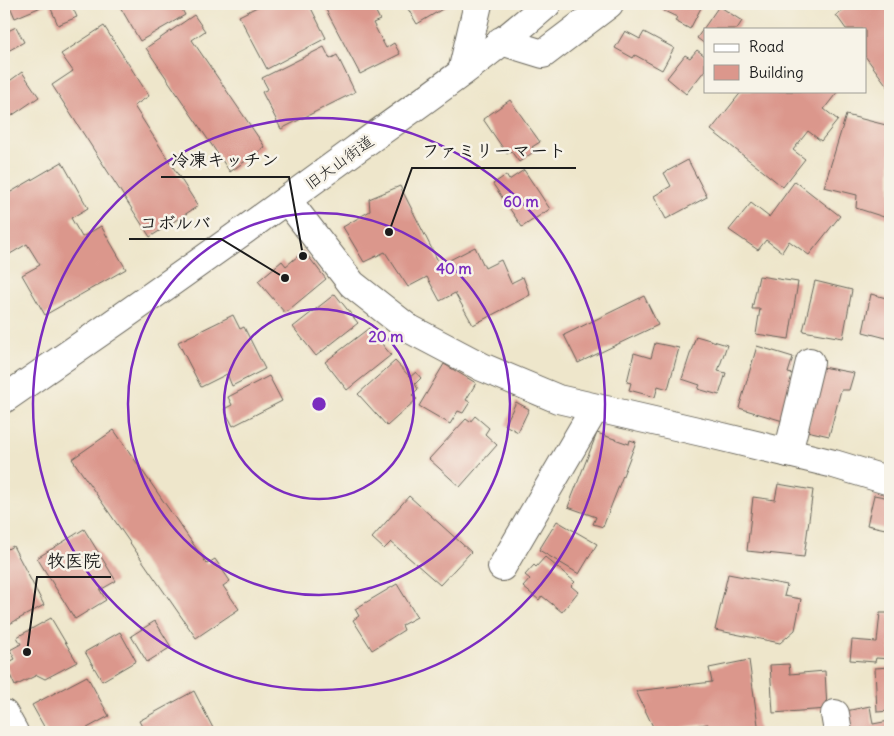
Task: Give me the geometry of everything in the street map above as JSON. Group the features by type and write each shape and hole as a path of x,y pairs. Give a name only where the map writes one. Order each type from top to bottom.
{"street":[{"path":"462,72 478,4"},
{"name":"旧大山街道","path":"4,399 287,200 462,72 547,4"},
{"path":"502,41 543,54 609,4"},
{"path":"287,200 352,284 408,328 482,367 558,399 788,452 890,480"},
{"path":"788,452 810,362"},
{"path":"502,567 595,408"},
{"path":"4,714 14,732"}],"building":[{"path":"9,4 48,4 15,18"},
{"path":"49,4 71,4 77,17 58,25"},
{"path":"179,4 185,15 140,41 119,5"},
{"path":"263,4 309,4 326,38 267,69 239,16"},
{"path":"323,4 361,4 362,6 372,4 380,20 373,23 386,48 394,43 400,54 360,74"},
{"path":"405,4 451,4 417,24"},
{"path":"665,4 703,4 690,29 675,21 677,17 662,10"},
{"path":"851,4 890,4 890,85 888,87 866,57 866,28 845,28 836,15"},
{"path":"719,6 742,21 738,28 704,28 704,43 697,38"},
{"path":"194,15 205,31 192,40 265,147 230,172 146,48"},
{"path":"104,26 149,96 134,106 198,206 150,237 52,85 73,71 61,54"},
{"path":"16,27 24,42 8,51 4,44 4,33"},
{"path":"625,31 640,39 644,32 674,48 662,70 635,55 633,58 615,48"},
{"path":"324,47 330,59 337,55 355,92 281,129 262,92 268,89 262,78"},
{"path":"697,50 704,55 704,71 686,94 667,78 685,55 690,58"},
{"path":"22,72 39,97 4,121 4,85"},
{"path":"741,92 837,92 824,109 838,120 821,141 808,131 793,150 805,159 783,187 711,130"},
{"path":"510,100 540,142 532,147 535,151 519,162 511,151 507,154 483,119"},
{"path":"846,115 890,126 890,219 856,208 857,195 824,187"},
{"path":"688,160 707,197 666,219 654,196 671,186 664,173"},
{"path":"62,162 88,208 71,218 82,237 101,226 126,269 45,315 22,275 40,265 27,244 10,254 4,243 4,196"},
{"path":"524,170 550,209 522,227 493,184 506,175 509,180"},
{"path":"795,181 840,216 809,255 789,241 782,252 766,240 758,250 729,230 751,203 769,217"},
{"path":"400,186 440,265 475,247 485,268 501,260 511,283 523,277 530,295 473,325 455,293 440,301 427,277 408,287 385,252 364,262 343,227 370,211 369,199"},
{"path":"304,251 326,279 285,313 258,281 282,261 286,266"},
{"path":"759,276 798,282 789,339 756,334 760,309 752,309"},
{"path":"815,281 852,290 843,338 803,331"},
{"path":"335,294 358,323 316,356 293,327"},
{"path":"871,294 890,299 890,339 863,332"},
{"path":"644,296 658,325 578,363 564,335"},
{"path":"233,315 240,329 244,327 265,369 232,386 227,374 201,387 178,342"},
{"path":"369,328 391,355 347,390 325,362"},
{"path":"696,336 727,345 718,371 726,373 719,395 698,389 700,385 682,379"},
{"path":"655,343 679,348 668,389 658,386 655,397 629,390 631,383 627,382 634,353 651,358"},
{"path":"757,346 793,357 788,373 796,375 783,421 739,408"},
{"path":"395,361 410,377 416,372 421,378 415,384 418,389 412,395 417,399 387,426 358,394"},
{"path":"444,364 476,383 466,400 470,402 463,413 458,411 450,424 419,406"},
{"path":"822,367 854,373 849,390 841,390 829,436 807,431"},
{"path":"269,376 282,401 233,426 224,409 232,405 228,397"},
{"path":"516,402 529,409 518,432 505,425"},
{"path":"475,416 489,428 485,434 497,445 460,487 429,459 466,419 470,422"},
{"path":"114,430 207,564 215,559 230,581 223,586 239,609 196,638 72,459"},
{"path":"597,433 629,444 630,440 636,442 603,527 593,524 596,517 568,507"},
{"path":"778,484 813,490 804,557 747,551 753,497 775,500"},
{"path":"874,495 890,498 890,530 867,525"},
{"path":"409,496 471,552 440,585 391,542 384,549 372,538"},
{"path":"557,521 597,544 579,574 539,550"},
{"path":"84,529 116,581 100,590 106,600 75,619 37,558"},
{"path":"13,546 44,605 4,627 4,551"},
{"path":"545,557 575,582 571,586 578,592 562,612 542,596 539,600 523,587 530,579 525,575"},
{"path":"728,574 787,585 784,596 801,599 795,630 780,643 715,630"},
{"path":"397,584 417,617 402,625 404,630 372,650 353,620 359,616 355,609"},
{"path":"880,613 890,613 890,659 876,658 875,662 850,660 852,640 877,642"},
{"path":"51,618 77,662 45,679 37,675 15,686 5,664 15,659 10,650 21,644 17,637"},
{"path":"155,621 171,647 147,662 131,636"},
{"path":"120,632 136,661 102,681 85,652"},
{"path":"749,660 759,732 709,732 708,724 655,731 636,691 712,682 709,668"},
{"path":"789,664 790,674 825,671 827,709 773,713 770,665"},
{"path":"890,667 890,711 877,712 875,668"},
{"path":"87,676 109,716 80,732 47,732 32,705"},
{"path":"194,691 215,732 145,732 139,721"},
{"path":"870,706 873,724 889,721 890,732 850,732 846,711"}],"place":[{"name":"ファミリーマート","path":"389,232"},
{"name":"冷凍キッチン","path":"303,256"},
{"name":"コボルバ","path":"285,278"},
{"name":"牧医院","path":"27,652"}]}
